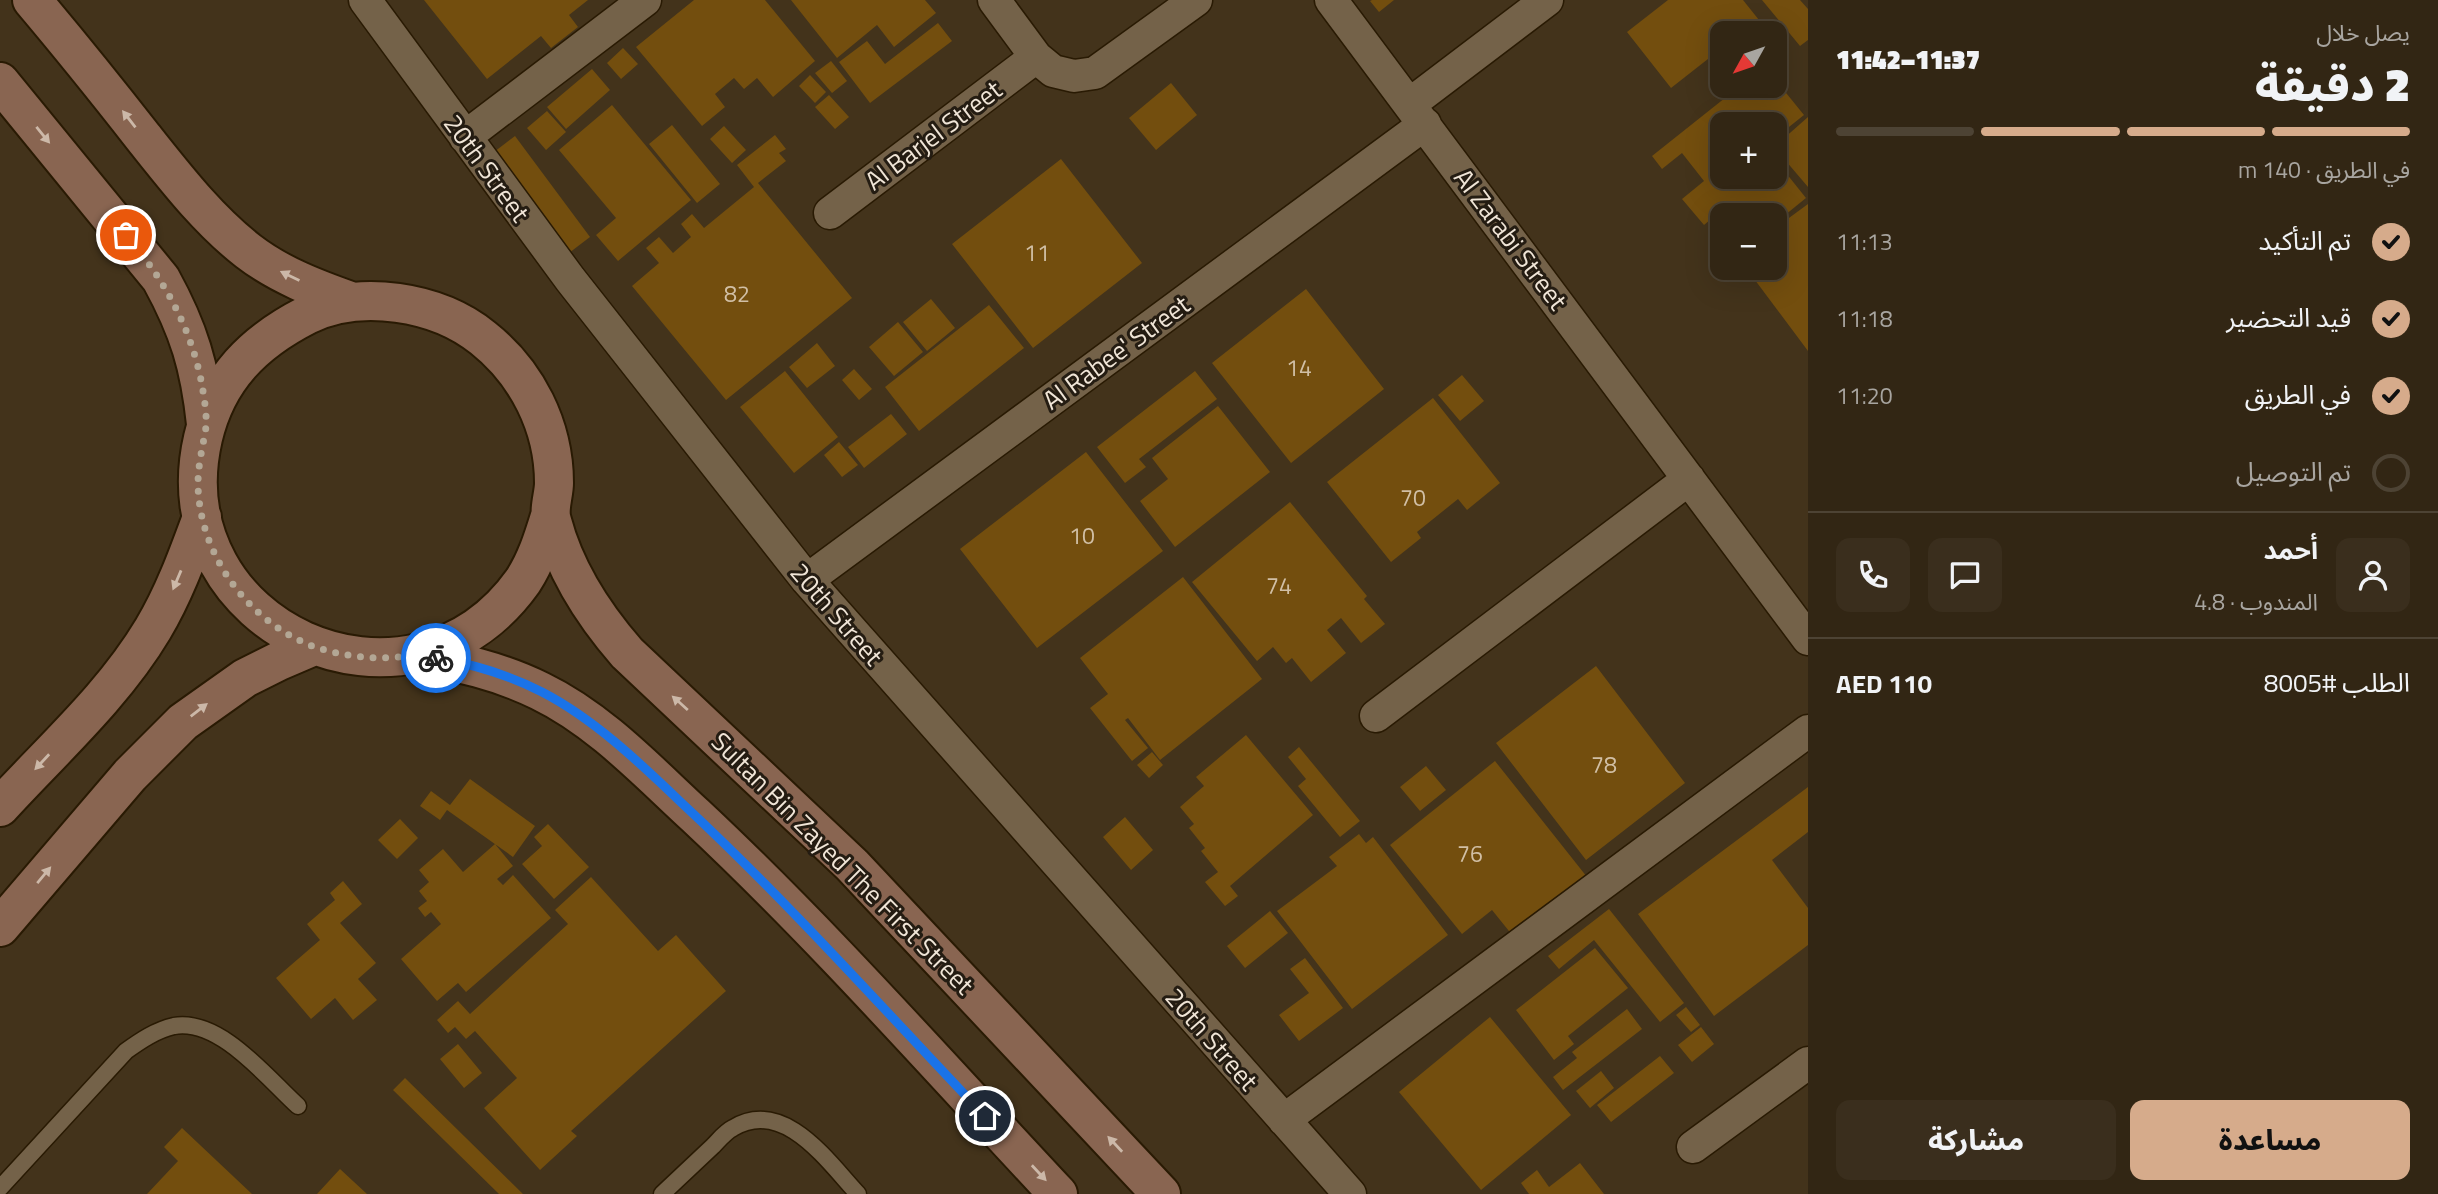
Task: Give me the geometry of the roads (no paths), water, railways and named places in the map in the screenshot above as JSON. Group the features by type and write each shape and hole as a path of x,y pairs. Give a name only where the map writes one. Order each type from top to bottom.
{"main road":[{"path":"32,0 220,228 249,252 282,273 353,302"},
{"path":"0,82 162,279 180,313 193,348 202,386 206,424"},
{"path":"353,302 387,302 421,307 452,319 481,336 506,359 527,386 542,416 551,449 554,483 550,516 540,550 524,579 502,606 466,633 446,644 414,654 380,658 346,655 314,646 282,631 253,609 230,582 213,551 202,517 198,486 199,465 206,424 223,388 247,356 278,330 314,312 353,302"},
{"name":"Sultan Bin Zayed The First Street","path":"550,516 573,576 606,629 627,653 852,865 1161,1194"},
{"path":"4,798 104,695 130,663 172,593 202,517"},
{"path":"0,927 130,775 183,722 245,678 314,646"},
{"path":"414,654 501,674 542,692 580,715 615,742 754,871 1058,1194"}],"street":[{"name":"20th Street","path":"365,0 570,279 807,580 1350,1194"},
{"path":"464,137 645,0"},
{"path":"994,0 1036,57 1053,71 1074,76 1095,73 1196,0"},
{"name":"Al Zarabi Street","path":"1331,0 1808,639"},
{"name":"Al Rabee' Street","path":"807,580 1417,114 1547,0"},
{"name":"Al Barjel Street","path":"830,213 1036,57"},
{"path":"1376,716 1689,479"},
{"path":"1284,1120 1808,731"},
{"path":"1693,1147 1808,1063"}],"lane":[{"path":"0,1188 125,1051 157,1032 175,1026 193,1027 226,1040 298,1106"},
{"path":"662,1194 732,1128 747,1122 764,1120 795,1130 858,1194"}]}
